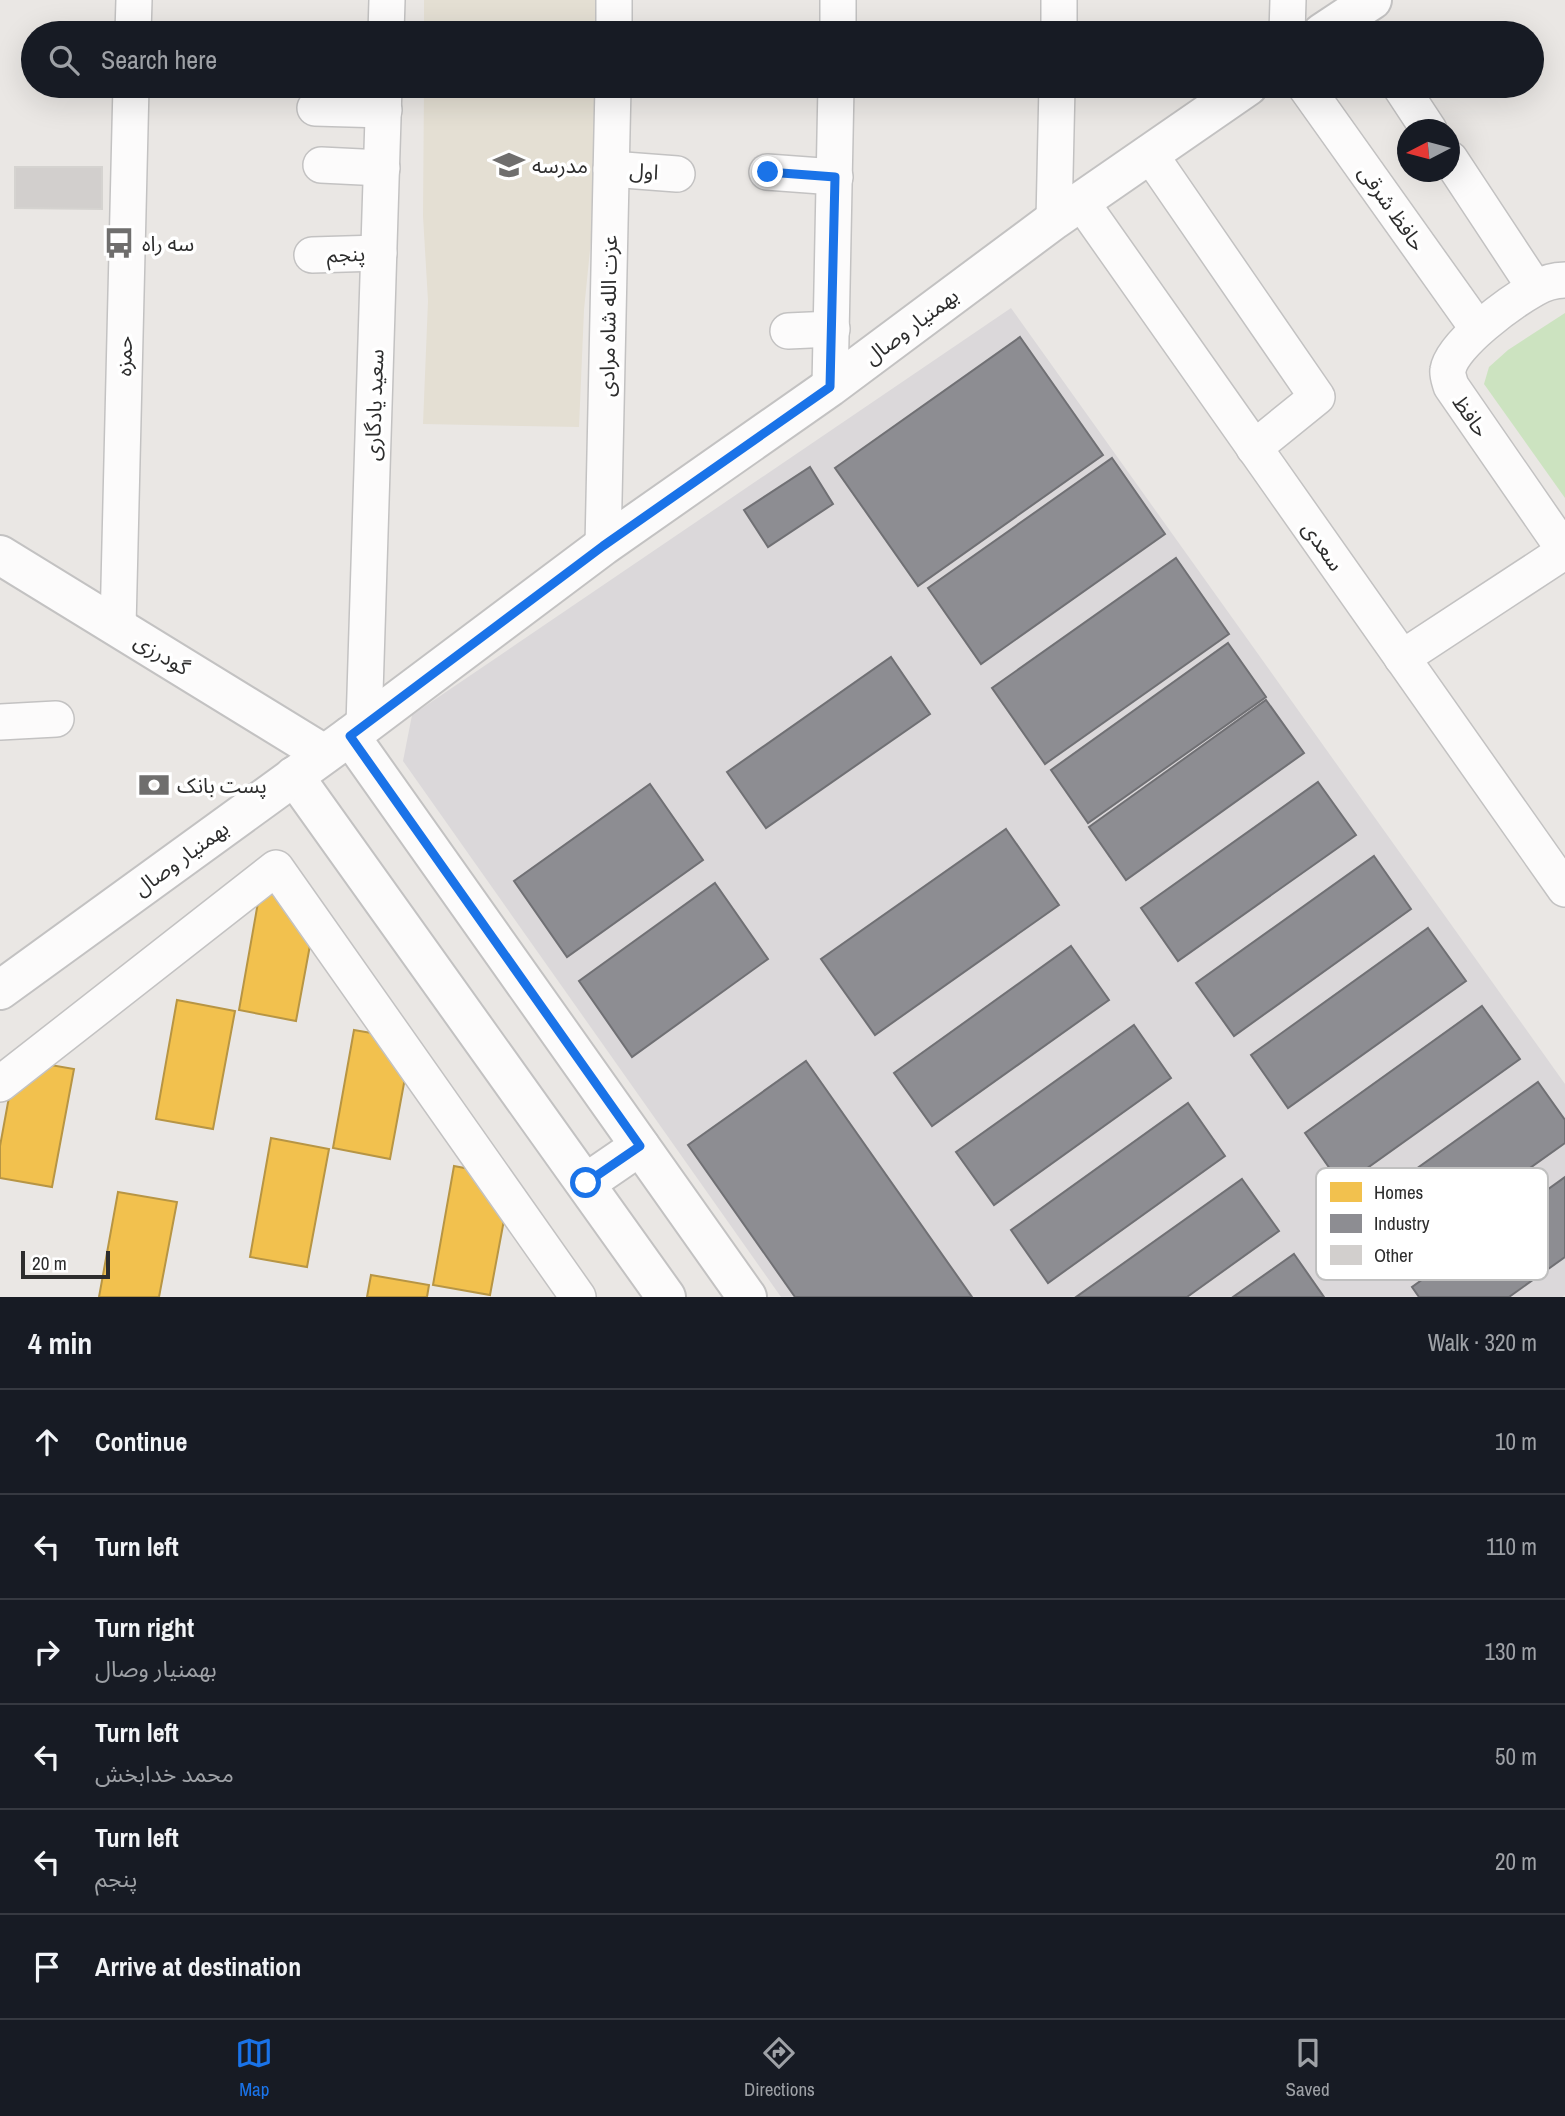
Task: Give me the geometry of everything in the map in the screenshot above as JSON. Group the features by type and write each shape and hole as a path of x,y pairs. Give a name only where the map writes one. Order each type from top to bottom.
{"street":[{"path":"133,21 134,0"},
{"path":"386,21 387,0"},
{"path":"614,0 614,21"},
{"path":"838,0 838,21"},
{"path":"1059,0 1059,21"},
{"path":"1287,21 1288,0"},
{"name":"حمزه","path":"118,627 131,98"},
{"path":"315,108 384,98"},
{"name":"سعید یادگاری","path":"346,738 379,253 384,98"},
{"name":"عزت الله شاه مرادی","path":"603,546 612,98"},
{"path":"830,387 836,98"},
{"path":"1059,98 1068,211"},
{"name":"بهمنیار وصال","path":"0,990 346,738 603,546 830,387 1068,211 1230,98"},
{"name":"حافظ شرقی","path":"1314,98 1478,330"},
{"path":"1408,98 1422,119"},
{"path":"1149,153 1318,397 1254,449"},
{"path":"321,165 382,168"},
{"name":"اول","path":"611,169 677,174"},
{"path":"768,172 835,177"},
{"path":"1460,172 1550,284"},
{"name":"سعدی","path":"1068,211 1254,449 1565,889"},
{"name":"پنجم","path":"312,255 379,253"},
{"name":"حافظ","path":"1550,284 1478,330 1458,350 1448,371 1451,386 1565,551"},
{"path":"788,331 832,329"},
{"path":"1402,658 1565,551"},
{"name":"گودرزی","path":"0,555 118,627 346,738"},
{"path":"0,722 56,719"},
{"path":"346,738 747,1297"},
{"path":"294,776 667,1297"},
{"path":"0,1084 276,867 578,1297"},
{"path":"586,1183 640,1146"}],"shaded area":[{"path":"424,0 595,0 595,21 424,21"},
{"path":"424,98 595,98 593,220 584,310 579,427 423,424 428,301 423,216"},
{"path":"1011,308 1565,1084 1565,1295 781,1297 403,761 412,715"}],"green space":[{"path":"1565,313 1565,498 1484,384 1489,367 1508,350"}],"building: Homes":[{"path":"260,891 318,902 296,1021 239,1010"},
{"path":"177,1000 235,1011 213,1129 156,1119"},
{"path":"354,1030 412,1040 390,1159 333,1148"},
{"path":"16,1059 74,1069 52,1187 0,1178 0,1146"},
{"path":"271,1138 329,1149 307,1267 250,1257"},
{"path":"454,1166 512,1177 490,1295 433,1285"},
{"path":"118,1192 177,1202 159,1297 99,1297"},
{"path":"371,1275 429,1285 427,1297 367,1297"}],"building: Industry":[{"path":"1020,337 1103,455 918,586 835,468"},
{"path":"1112,458 1165,534 981,664 928,588"},
{"path":"810,467 833,504 768,547 744,510"},
{"path":"1176,558 1229,634 1045,764 992,688"},
{"path":"1228,643 1266,697 1088,823 1051,770"},
{"path":"891,657 930,714 766,828 727,772"},
{"path":"1266,700 1304,753 1126,880 1089,827"},
{"path":"1318,782 1356,835 1178,961 1141,908"},
{"path":"650,784 703,860 567,957 514,881"},
{"path":"1006,829 1059,905 875,1035 821,959"},
{"path":"1374,856 1411,909 1234,1036 1196,983"},
{"path":"715,883 768,959 632,1057 579,981"},
{"path":"1428,928 1466,981 1288,1108 1251,1055"},
{"path":"1071,946 1109,1000 932,1126 894,1073"},
{"path":"1482,1006 1520,1059 1367,1168 1329,1168 1305,1133"},
{"path":"1134,1025 1171,1078 994,1205 956,1152"},
{"path":"806,1061 972,1297 795,1297 688,1145"},
{"path":"1538,1082 1565,1120 1565,1143 1530,1168 1417,1168"},
{"path":"1188,1103 1225,1156 1048,1283 1011,1230"},
{"path":"1565,1177 1565,1257 1548,1269 1548,1189"},
{"path":"1242,1179 1279,1231 1187,1297 1076,1297"},
{"path":"1294,1254 1324,1297 1233,1297"},
{"path":"1422,1280 1533,1280 1509,1297 1419,1297 1412,1287"}],"building: Other":[{"path":"15,167 102,167 102,209 15,208"}],"place":[{"name":"مدرسه","path":"509,165"},
{"name":"سه راه","path":"119,243"},
{"name":"پست بانک","path":"154,785"}],"route":[{"path":"586,1183 640,1146 350,736 603,546 830,387 835,177 768,172"}]}
